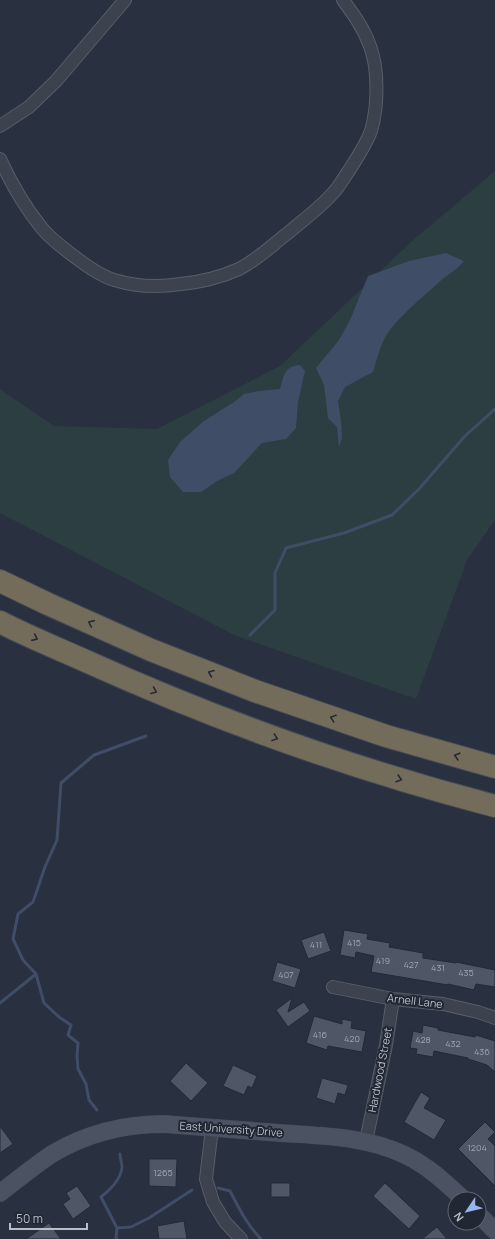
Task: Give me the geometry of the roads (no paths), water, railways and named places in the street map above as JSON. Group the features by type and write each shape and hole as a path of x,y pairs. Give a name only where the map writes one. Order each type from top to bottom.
{"highway":[{"path":"0,581 151,650 255,691 386,736 495,767"},
{"path":"0,622 130,681 215,716 349,763 456,796 495,806"}],"main road":[{"name":"East University Drive","path":"0,1193 52,1155 78,1141 106,1131 135,1125 150,1124 331,1136 366,1141 385,1146 426,1166 455,1191"},
{"path":"487,1223 495,1231"}],"street":[{"path":"0,126 29,107 56,81 125,0"},
{"path":"0,159 14,187 41,227 58,245 86,266 107,278 118,282 167,286 218,277 240,268 266,250 317,210 334,193 361,154 371,131 376,102 374,58 360,24 343,0"},
{"name":"Arnell Lane","path":"333,987 393,999 443,1004 478,1012 495,1018"},
{"name":"Hardwood Street","path":"366,1141 386,1045 393,999"},
{"path":"212,1128 206,1179 208,1187 213,1202 226,1222 242,1239"}],"water":[{"path":"446,253 464,261 458,268 439,282 403,315 387,334 382,343 373,372 345,387 338,401 342,438 339,447 337,427 328,418 324,385 316,368 339,340 350,320 368,276 409,261"},
{"path":"300,365 305,371 298,402 296,428 286,439 262,443 234,473 217,481 201,492 183,492 170,477 168,460 180,442 204,421 244,394 280,389 286,372 291,367"}],"waterway":[{"path":"250,635 275,610 275,573 286,548 344,533 392,515 419,489 465,436 495,409"},
{"path":"0,1003 36,974 23,960 13,939 18,914 33,902 45,867 57,840 61,783 94,755 146,736"},
{"path":"36,974 44,1003 59,1017 71,1025 68,1035 78,1043 78,1069 86,1084 89,1100 97,1110"},
{"path":"117,1239 117,1228 101,1197 111,1188 120,1176 122,1167 120,1154"},
{"path":"218,1188 230,1191 247,1222 261,1239"},
{"path":"117,1228 131,1227 149,1218 192,1190"}]}
